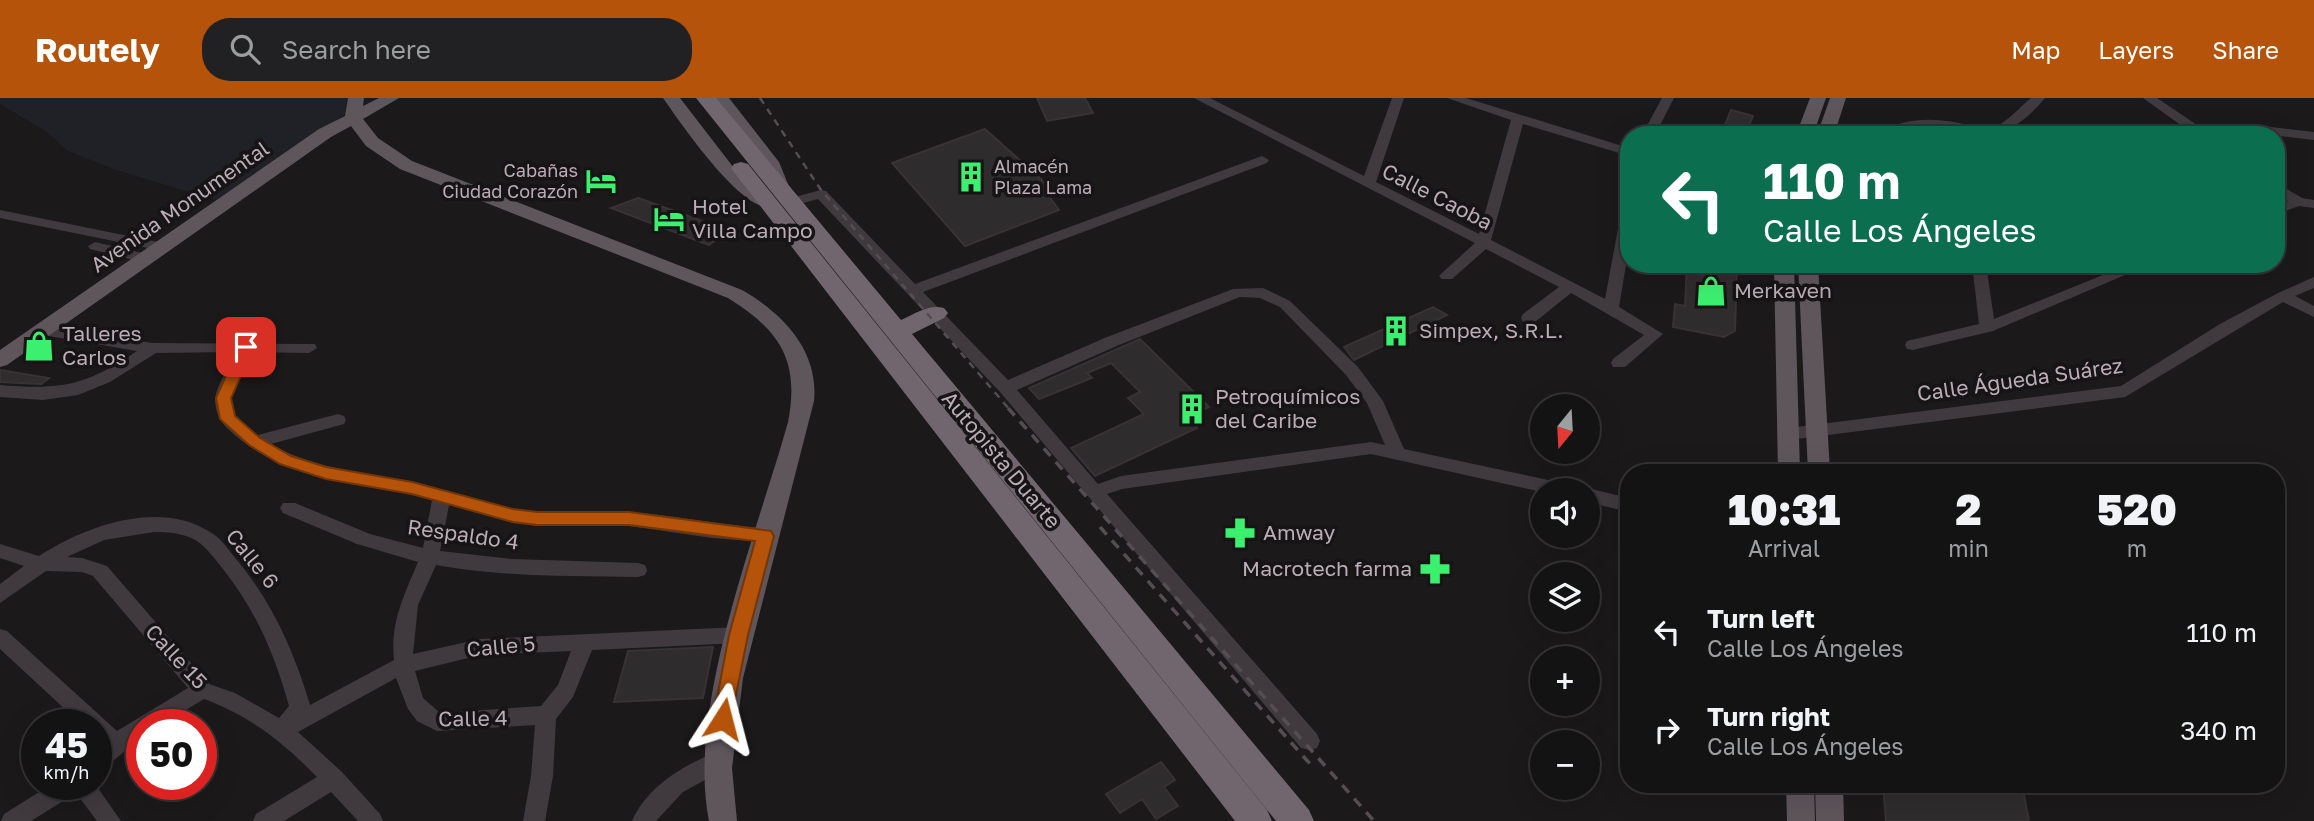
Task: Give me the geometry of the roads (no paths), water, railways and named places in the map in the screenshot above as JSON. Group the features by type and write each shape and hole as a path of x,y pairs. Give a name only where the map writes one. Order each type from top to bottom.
{"highway":[{"name":"Autopista Duarte","path":"687,98 781,198 897,332 1284,816"},
{"name":"Autopista Duarte","path":"706,98 741,155"},
{"name":"Autopista Duarte","path":"781,198 1284,816"},
{"path":"897,332 936,313"}],"main road":[{"name":"Avenida Monumental","path":"0,360 326,133 354,107 391,98"},
{"name":"Autopista Duarte","path":"671,98 731,176 781,198"},
{"path":"720,98 770,162 781,198"},
{"path":"1807,126 1818,98"},
{"path":"1828,126 1838,98"},
{"path":"354,107 372,142 395,159 467,191 720,287 769,315 783,330 797,356 804,389 787,468 738,635 717,762 723,821"},
{"path":"1784,273 1789,464"},
{"path":"1809,273 1819,464"},
{"path":"1800,793 1801,821"},
{"path":"1829,793 1830,821"}],"street":[{"name":"Calle Caoba","path":"1200,98 1570,286 1655,334 1619,363"},
{"path":"1368,185 1398,98"},
{"path":"1453,98 1620,149"},
{"path":"1653,126 1668,98"},
{"path":"2002,126 2039,98"},
{"path":"2150,98 2187,126"},
{"path":"1447,276 1483,244 1518,119"},
{"path":"1906,126 1954,126"},
{"path":"2285,133 2314,136"},
{"path":"914,290 1262,160"},
{"path":"2285,193 2298,202"},
{"path":"781,198 821,194 1006,388 1309,741"},
{"path":"2285,207 2298,202 2314,204"},
{"path":"0,214 163,247"},
{"path":"0,223 146,258"},
{"path":"1612,309 1620,261"},
{"path":"1980,273 1987,327"},
{"path":"1913,345 1987,327 2122,273"},
{"name":"Calle Águeda Suárez","path":"1788,434 2125,391 2283,296 2314,282"},
{"path":"1529,318 1570,286"},
{"path":"1006,388 1113,341 1227,296 1238,292 1263,293 1285,304 1352,371 1375,401 1396,451"},
{"path":"2283,296 2314,312"},
{"path":"43,330 152,348 309,348"},
{"path":"246,347 223,398 227,419 255,442 285,460 326,473 412,488 513,516 537,519 629,519 765,536"},
{"path":"0,391 49,394 91,385 110,377 152,348"},
{"path":"255,442 338,420"},
{"path":"1093,492 1121,483 1371,448 1396,451 1530,482"},
{"name":"Calle 4","path":"442,496 430,556 408,603 404,623 403,665 418,711 425,718 437,722 546,715"},
{"path":"1600,498 1620,503"},
{"name":"Respaldo 4","path":"289,508 390,548 430,556 516,567 638,570"},
{"name":"Calle 6","path":"39,563 82,539 118,528 159,524 200,534 214,545 253,591 278,637 290,667 300,708 282,730"},
{"name":"Calle 15","path":"0,551 39,563 82,565 100,571 202,690 224,696 282,730 334,779 373,821"},
{"path":"0,595 39,563"},
{"name":"Calle 5","path":"282,730 403,665 480,647 738,635"},
{"path":"0,637 116,743"},
{"path":"534,821 542,776 546,715 558,705 571,685 584,642"},
{"path":"171,709 202,690"},
{"path":"112,747 126,737"},
{"path":"643,821 661,797 685,776 717,762"},
{"path":"264,821 334,779"},
{"path":"12,821 45,800"},
{"path":"94,800 110,821"}],"railway":[{"path":"760,98 821,190 1010,410"},
{"path":"1008,408 1374,821"},
{"path":"1100,527 1311,765"}],"place":[{"name":"Almacén Plaza Lama","path":"971,177"},
{"name":"Cabañas Ciudad Corazón","path":"601,181"},
{"name":"Hotel Villa Campo","path":"669,219"},
{"name":"Merkaven","path":"1711,291"},
{"name":"Simpex, S.R.L.","path":"1396,331"},
{"name":"Talleres Carlos","path":"39,346"},
{"name":"Petroquímicos del Caribe","path":"1192,409"},
{"name":"Amway","path":"1240,533"},
{"name":"Macrotech farma","path":"1435,569"}]}
